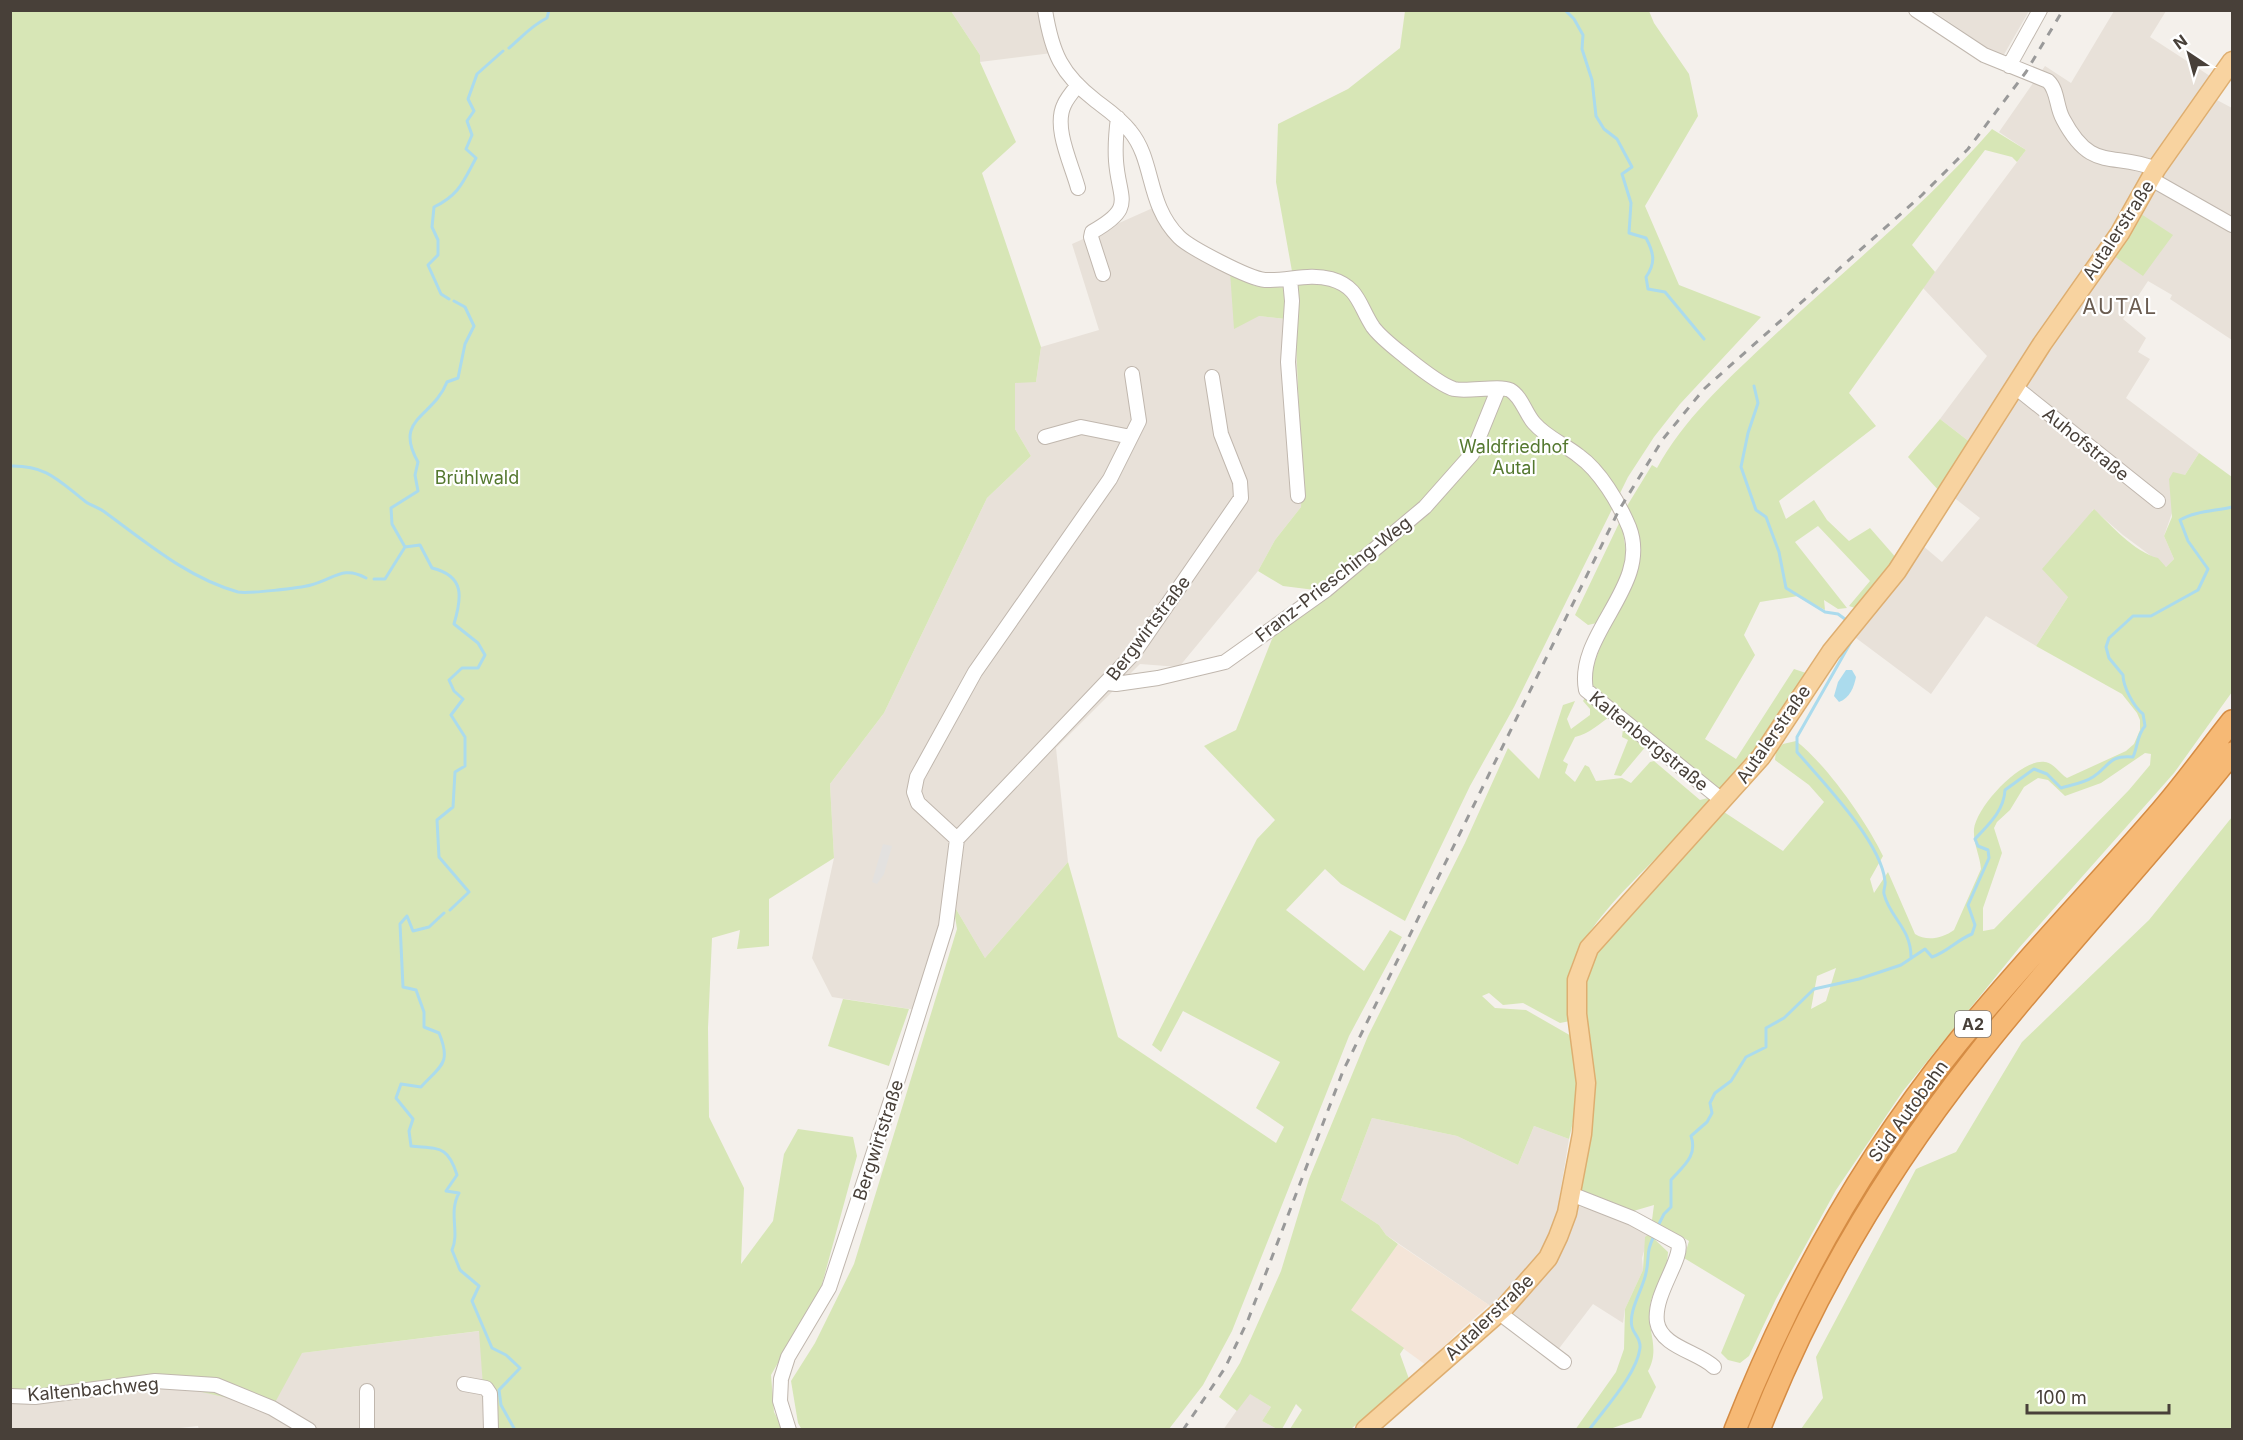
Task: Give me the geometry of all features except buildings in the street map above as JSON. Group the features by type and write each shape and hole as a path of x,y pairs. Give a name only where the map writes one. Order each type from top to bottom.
{"highway":[{"name":"Süd Autobahn","path":"1734,1430 1762,1361 1795,1294 1845,1204 1916,1098 2022,965 2163,808 2232,721"},
{"name":"Süd Autobahn","path":"1759,1430 1783,1370 1848,1243 1879,1190 1914,1139 1975,1058 2039,980 2176,824 2232,753"}],"main road":[{"name":"Autalerstraße","path":"1365,1430 1498,1312 1548,1258 1558,1237 1571,1194 1582,1134 1586,1083 1577,1014 1577,980 1589,948 1761,757 1852,623 1914,547 2014,386 2120,232 2154,174 2232,61"}],"street":[{"name":"Kaltenbergstraße","path":"1045,10 1048,32 1061,67 1078,85 1118,118 1139,145 1155,202 1178,236 1228,266 1262,280 1290,279 1307,275 1333,279 1355,291 1374,328 1408,359 1452,389 1508,389 1518,397 1532,421 1547,436 1581,457 1603,483 1629,528 1634,554 1629,574 1588,660 1584,679 1586,690 1723,801"},
{"path":"1916,10 1984,55 2045,79 2052,84 2059,112 2067,127 2078,141 2095,155 2154,174 2232,225"},
{"path":"2009,66 2040,10"},
{"path":"1078,85 1064,104 1061,114 1062,129 1078,188"},
{"path":"1103,274 1091,237 1092,232 1117,214 1123,202 1116,163 1115,139 1118,118"},
{"path":"1290,279 1292,301 1288,362 1298,496"},
{"path":"957,839 918,803 914,792 917,777 975,672 1110,479 1139,422 1132,374"},
{"name":"Bergwirtstraße","path":"789,1430 780,1401 781,1379 788,1358 829,1288 898,1079 946,926 957,839 1134,653 1241,498 1240,482 1221,434 1212,377"},
{"name":"Auhofstraße","path":"2014,386 2158,501"},
{"name":"Franz-Priesching-Weg","path":"1107,683 1116,684 1158,678 1225,662 1326,590 1425,507 1472,454 1498,390"},
{"path":"1045,437 1081,427 1131,437"},
{"path":"1571,1194 1650,1228 1678,1243 1680,1249 1658,1302 1658,1328 1668,1339 1714,1367"},
{"path":"1498,1312 1564,1362"},
{"name":"Kaltenbachweg","path":"10,1396 35,1397 155,1381 216,1385 272,1408 309,1430"},
{"path":"464,1384 486,1388 490,1394 491,1430"},
{"path":"367,1391 367,1430"}],"shaded area":[{"path":"951,11 1052,11 1060,52 980,62 980,55"},
{"path":"1933,11 2029,11 2002,58"},
{"path":"2114,11 2166,11 2150,37 2210,76 2217,100 2232,108 2232,340 2170,299 2172,295 2148,281 2123,319 2146,338 2138,352 2150,359 2126,398 2199,453 2185,475 2164,536 2174,559 2166,567 2093,509 2068,597 2036,646 1986,616 1931,694 1852,635 1922,545 1942,562 1980,518 1952,496 1971,443 1940,419 1987,356 1923,288 2026,150 1999,132 2045,66 2071,83"},
{"path":"1155,207 1179,242 1230,272 1259,316 1295,320 1302,478 1301,507 1275,540 1258,571 1179,667 1140,664 1056,748 1068,862 985,958 953,904 923,1011 832,997 812,958 834,858 830,784 884,713 987,498 1031,456 1015,429 1015,382 1036,382 1041,347 1099,330 1072,244"},
{"path":"883,844 892,846 884,874 877,884 872,882"},
{"path":"1372,1118 1457,1136 1518,1165 1534,1126 1569,1139 1559,1200 1633,1223 1649,1234 1642,1258 1643,1270 1625,1309 1623,1323 1593,1304 1551,1359 1499,1318 1489,1305 1386,1235 1379,1225 1341,1200"},
{"path":"1398,1244 1489,1305 1426,1365 1350,1310"},
{"path":"480,1331 486,1429 199,1430 198,1426 162,1430 11,1429 10,1400 302,1353"},
{"path":"1249,1393 1271,1407 1262,1421 1277,1429 1223,1430"}],"green space":[{"name":"Brühlwald","path":"11,11 951,11 980,55 980,62 1016,142 982,173 1041,347 1036,382 1015,383 1015,429 1031,456 987,498 884,713 830,784 834,858 769,899 769,946 737,949 740,930 712,938 708,1028 709,1117 744,1188 741,1264 773,1221 784,1154 798,1129 853,1137 857,1156 821,1288 771,1375 774,1412 783,1429 486,1429 479,1331 302,1353 272,1408 184,1388 128,1384 11,1400"},
{"name":"Waldfriedhof Autal","path":"1405,11 1649,11 1654,23 1689,74 1698,116 1645,206 1679,285 1761,317 1680,404 1654,437 1628,477 1514,707 1470,786 1405,921 1341,884 1325,869 1286,910 1364,971 1390,930 1402,937 1349,1036 1232,1331 1203,1385 1169,1429 802,1430 798,1423 791,1381 815,1343 854,1264 957,929 953,904 985,958 1068,862 1118,1037 1276,1143 1284,1127 1256,1108 1280,1062 1183,1011 1161,1052 1152,1045 1257,839 1275,820 1204,746 1236,730 1272,639 1315,590 1283,586 1258,571 1275,540 1301,507 1302,478 1295,320 1259,316 1234,329 1230,272 1255,286 1295,288 1276,182 1278,124 1348,89 1400,48"},
{"path":"1992,129 2026,150 2017,162 2012,157 1985,150 1912,245 1935,272 1849,393 1876,426 1779,501 1786,519 1814,500 1827,520 1849,541 1870,528 1898,560 1855,608 1849,606 1870,581 1818,526 1795,542 1847,608 1838,609 1824,600 1825,610 1798,596 1760,602 1744,635 1755,655 1705,739 1736,759 1794,669 1809,674 1765,741 1721,790 1712,786 1591,684 1600,648 1626,596 1638,562 1639,546 1627,506 1652,465 1657,468 1679,433 1720,388 1793,318 1910,213"},
{"path":"2138,212 2173,235 2143,276 2111,254"},
{"path":"1940,419 1971,443 1940,492 1908,457"},
{"path":"2199,453 2232,477 2232,692 2174,773 2019,948 1903,1091 1836,1190 1776,1299 1749,1356 1740,1363 1728,1360 1721,1353 1745,1295 1684,1258 1689,1241 1652,1220 1654,1205 1630,1212 1576,1188 1582,1004 1586,970 1596,948 1724,812 1783,851 1824,802 1809,785 1775,760 1776,750 1783,744 1796,741 1808,751 1845,794 1883,856 1870,879 1874,893 1888,872 1915,934 1925,938 1935,938 1954,930 1981,869 1974,834 1977,819 2002,785 2013,775 2035,763 2048,763 2067,778 2126,751 2134,744 2140,730 2137,713 2122,694 2036,646 2068,597 2042,569 2094,509 2132,544 2158,558 2166,567 2174,559 2164,536 2172,517 2169,479 2173,472 2185,475","holes":["2145,753 2151,754 2150,765 2129,790 1994,929 1983,931 1983,908 2002,853 1994,828 2010,810 2024,787 2038,778 2048,780 2065,796 2101,783","1836,968 1826,1001 1811,1009 1817,976"]},
{"path":"1621,519 1628,565 1601,622 1588,625 1575,615"},
{"path":"1586,696 1611,716 1590,731 1575,737 1563,761 1568,764 1565,773 1575,782 1585,765 1589,767 1596,781 1622,778 1631,783 1650,762 1654,761 1700,800 1708,798 1709,800 1706,809 1611,906 1580,949 1570,970 1568,983 1570,1021 1560,1023 1523,1003 1503,1005 1489,993 1482,996 1495,1008 1526,1010 1573,1037 1577,1088 1569,1139 1534,1126 1518,1165 1457,1136 1372,1118 1341,1200 1379,1225 1386,1235 1398,1244 1351,1310 1404,1348 1400,1354 1409,1379 1351,1429 1290,1429 1302,1410 1296,1404 1282,1429 1277,1429 1262,1421 1271,1407 1250,1394 1237,1411 1219,1397 1240,1363 1281,1271 1309,1179 1368,1036 1465,843 1508,748 1539,779 1563,705 1575,701 1567,719 1571,729 1590,715 1590,709 1583,701"},
{"path":"1623,729 1647,745 1621,776 1614,775 1628,740 1622,737"},
{"path":"2232,817 2232,1429 1801,1429 1823,1398 1816,1357 1916,1169 1956,1152 2022,1042 2149,920"},
{"path":"843,999 909,1009 889,1066 828,1046"},
{"path":"1649,1234 1668,1252 1665,1269 1654,1293 1649,1314 1653,1354 1648,1371 1656,1387 1641,1418 1610,1429 1575,1430 1616,1372 1624,1349 1625,1309 1643,1270 1645,1237"}],"water":[{"path":"1846,670 1852,670 1856,677 1851,692 1839,702 1834,696 1838,682"}],"waterway":[{"path":"509,48 547,18 549,10"},
{"path":"1565,10 1574,19 1583,35 1582,49 1592,80 1596,116 1604,129 1617,139 1632,167 1622,174 1631,203 1629,233 1646,238 1651,248 1653,262 1646,277 1648,289 1665,292 1704,339"},
{"path":"449,299 441,294 428,265 438,255 438,240 432,227 434,207 455,193 476,158 466,149 472,135 467,121 474,111 468,99 477,74 503,51"},
{"path":"450,910 469,892 439,857 437,820 453,807 455,772 465,766 465,737 451,715 463,699 454,691 449,680 462,668 478,668 485,655 478,643 454,624 459,605 456,582 450,576 432,568 420,545 405,547 392,524 391,508 418,491 415,475 418,462 411,447 412,427 441,394 447,382 458,378 465,344 474,326 465,307 454,301"},
{"path":"1754,386 1758,403 1748,433 1741,467 1756,510 1766,517 1779,552 1786,588 1825,612 1838,614 1849,622"},
{"path":"10,466 23,466 43,471 185,569 238,592 305,586 345,573 358,574 366,578"},
{"path":"1657,1228 1664,1214 1671,1207 1671,1180 1691,1155 1693,1149 1691,1136 1707,1122 1712,1113 1710,1103 1715,1093 1731,1081 1746,1057 1766,1047 1766,1028 1784,1018 1814,989 1859,979 1901,965 1925,949 1932,957 1972,934 1975,925 1968,905 1989,858 1988,850 1978,846 1975,839 2002,805 2005,790 2034,769 2047,774 2061,788 2089,779 2114,760 2133,757 2140,733 2145,726 2143,714 2130,696 2123,675 2109,658 2106,647 2109,638 2133,616 2151,616 2198,590 2208,569 2188,541 2180,520 2199,513 2232,507"},
{"path":"374,579 385,579 405,547"},
{"path":"1856,633 1797,737 1797,752 1849,813 1873,849 1881,865 1885,883 1884,894 1908,938 1911,957"},
{"path":"444,913 429,927 413,931 407,916 400,924 403,987 416,990 424,1012 424,1027 439,1033 443,1043 444,1058 442,1064 421,1087 401,1084 396,1098 413,1119 409,1131 411,1146 441,1150 446,1153 454,1165 457,1175 446,1191 459,1193 454,1208 455,1236 452,1250 460,1270 479,1286 472,1301 492,1348 506,1355 520,1368 499,1390 501,1405 515,1430"},
{"path":"1589,1430 1627,1380 1638,1358 1640,1345 1631,1321 1655,1234"}],"railway":[{"path":"1183,1430 1225,1368 1248,1320 1343,1071 1619,510 1663,439 1704,389 1922,195 1968,149 2026,72 2063,10"}],"district":[{"name":"AUTAL","path":"2120,306"}]}
